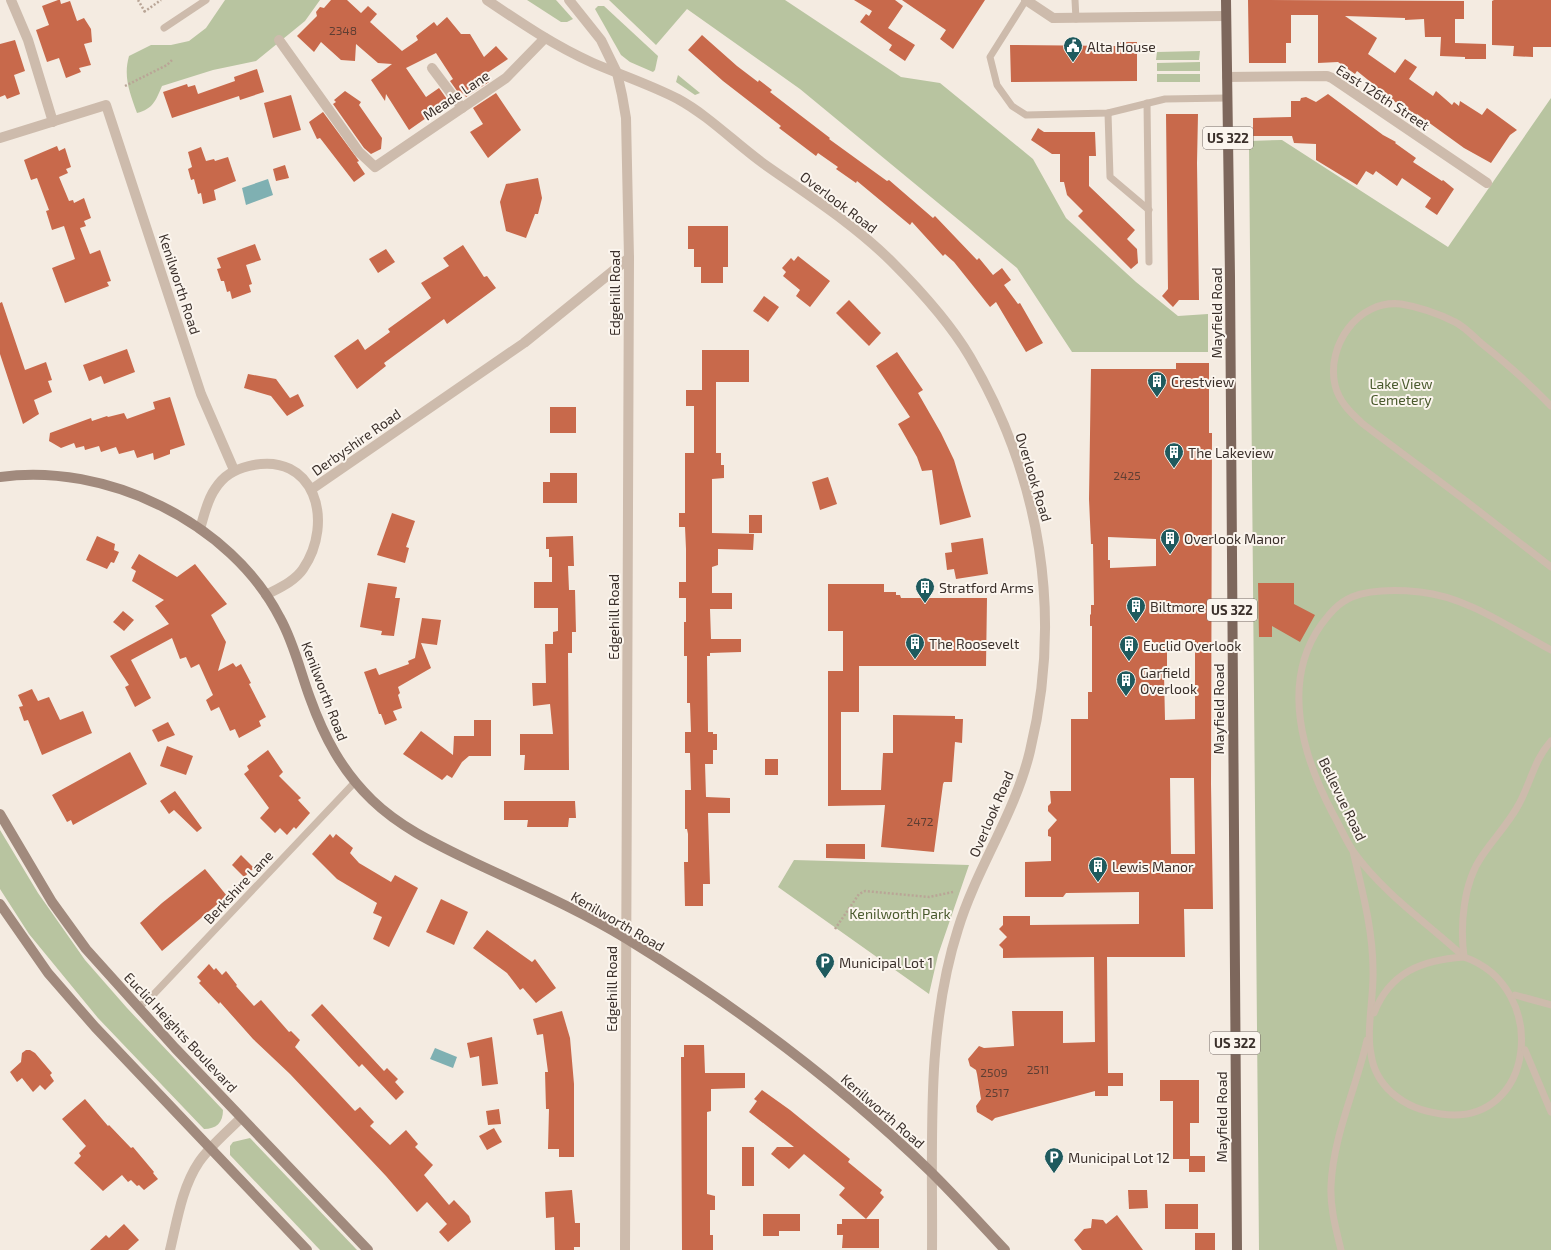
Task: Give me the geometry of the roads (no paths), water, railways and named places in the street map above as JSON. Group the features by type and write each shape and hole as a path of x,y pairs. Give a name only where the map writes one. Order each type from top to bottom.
{"main road":[{"name":"Mayfield Road","path":"1226,0 1236,1250"},
{"path":"0,477 42,474 88,480 124,490 148,500 172,511 200,529 237,560 266,595"},
{"name":"Kenilworth Road","path":"266,595 280,616 290,639 322,729 338,759 355,782 391,817 411,831 579,912 625,938 718,999 776,1041 867,1114 932,1173 1005,1250"},
{"name":"Euclid Heights Boulevard","path":"0,814 25,858 71,929 138,1008 368,1250"},
{"path":"0,904 48,973 95,1027 307,1250"}],"street":[{"path":"0,138 53,122 28,40 12,0"},
{"name":"Overlook Road","path":"487,0 545,38 589,61 676,99 694,109 745,151 837,215 873,244 906,276 942,318 968,355 989,393 1007,436 1031,506 1043,574 1046,622 1044,667 1039,710 1031,749 1020,785 974,885 953,945 938,1025 934,1072 932,1250"},
{"name":"Edgehill Road","path":"569,0 601,40 617,73 626,118 629,258 625,938 625,1250"},
{"path":"1026,0 1053,18 1076,19 1226,16"},
{"name":"Meade Lane","path":"279,40 359,152 375,167 506,78 545,38"},
{"path":"432,68 462,108"},
{"name":"East 126th Street","path":"1227,77 1327,76 1332,78 1487,183"},
{"name":"Kenilworth Road","path":"53,122 106,105 201,394 234,470"},
{"name":"Derbyshire Road","path":"266,595 288,582 303,570 314,550 318,535 319,517 312,489 524,343 629,258"},
{"path":"200,529 215,489 234,470 261,463 278,465 294,472 312,489"},
{"path":"170,1250 190,1178 199,1162 210,1149 241,1118"}],"lane":[{"path":"164,28 206,0"},
{"path":"1026,0 990,57 996,85 1012,106 1026,115 1108,113 1165,99 1227,98"},
{"path":"1075,0 1076,19"},
{"path":"1147,103 1149,262"},
{"path":"1108,113 1110,177 1149,210"},
{"path":"1551,406 1518,372 1456,323 1428,311 1400,304 1375,307 1361,316 1346,330 1338,343 1333,365 1335,386 1342,402 1349,411 1363,424 1466,500 1551,567"},
{"name":"Bellevue Road","path":"1515,995 1492,972 1464,957 1380,882 1353,851 1312,769 1303,738 1300,707 1300,685 1307,650 1317,632 1334,609 1353,597 1366,593 1421,592 1451,599 1494,617 1551,650"},
{"path":"1341,1250 1333,1218 1331,1187 1341,1129 1358,1080 1371,1020 1384,991 1399,977 1421,965 1440,959 1464,957 1461,934 1464,911 1475,867 1514,813 1535,764 1543,750 1551,741"},
{"name":"Berkshire Lane","path":"138,1008 154,994 355,782"},
{"path":"1353,851 1368,918 1373,967 1369,1047 1374,1068 1388,1089 1406,1104 1416,1109 1431,1113 1457,1115 1469,1113 1493,1103 1510,1087 1522,1064 1525,1050 1524,1020 1515,995"},
{"path":"1515,995 1551,1005"},
{"path":"1525,1050 1551,1112"}],"water":[{"path":"268,179 273,195 246,205 242,188"},
{"path":"435,1048 457,1057 453,1068 430,1059"}],"place":[{"name":"Alta House","path":"1073,63"},
{"name":"Crestview","path":"1157,398"},
{"name":"The Lakeview","path":"1174,469"},
{"name":"Overlook Manor","path":"1170,555"},
{"name":"Stratford Arms","path":"925,604"},
{"name":"Biltmore","path":"1136,623"},
{"name":"The Roosevelt","path":"915,660"},
{"name":"Euclid Overlook","path":"1129,662"},
{"name":"Garfield Overlook","path":"1126,697"},
{"name":"Lewis Manor","path":"1098,883"},
{"name":"Municipal Lot 1","path":"825,979"},
{"name":"Municipal Lot 12","path":"1054,1174"}],"park label":[{"name":"Lake View Cemetery","path":"1401,392"},
{"name":"Kenilworth Park","path":"900,913"}]}
